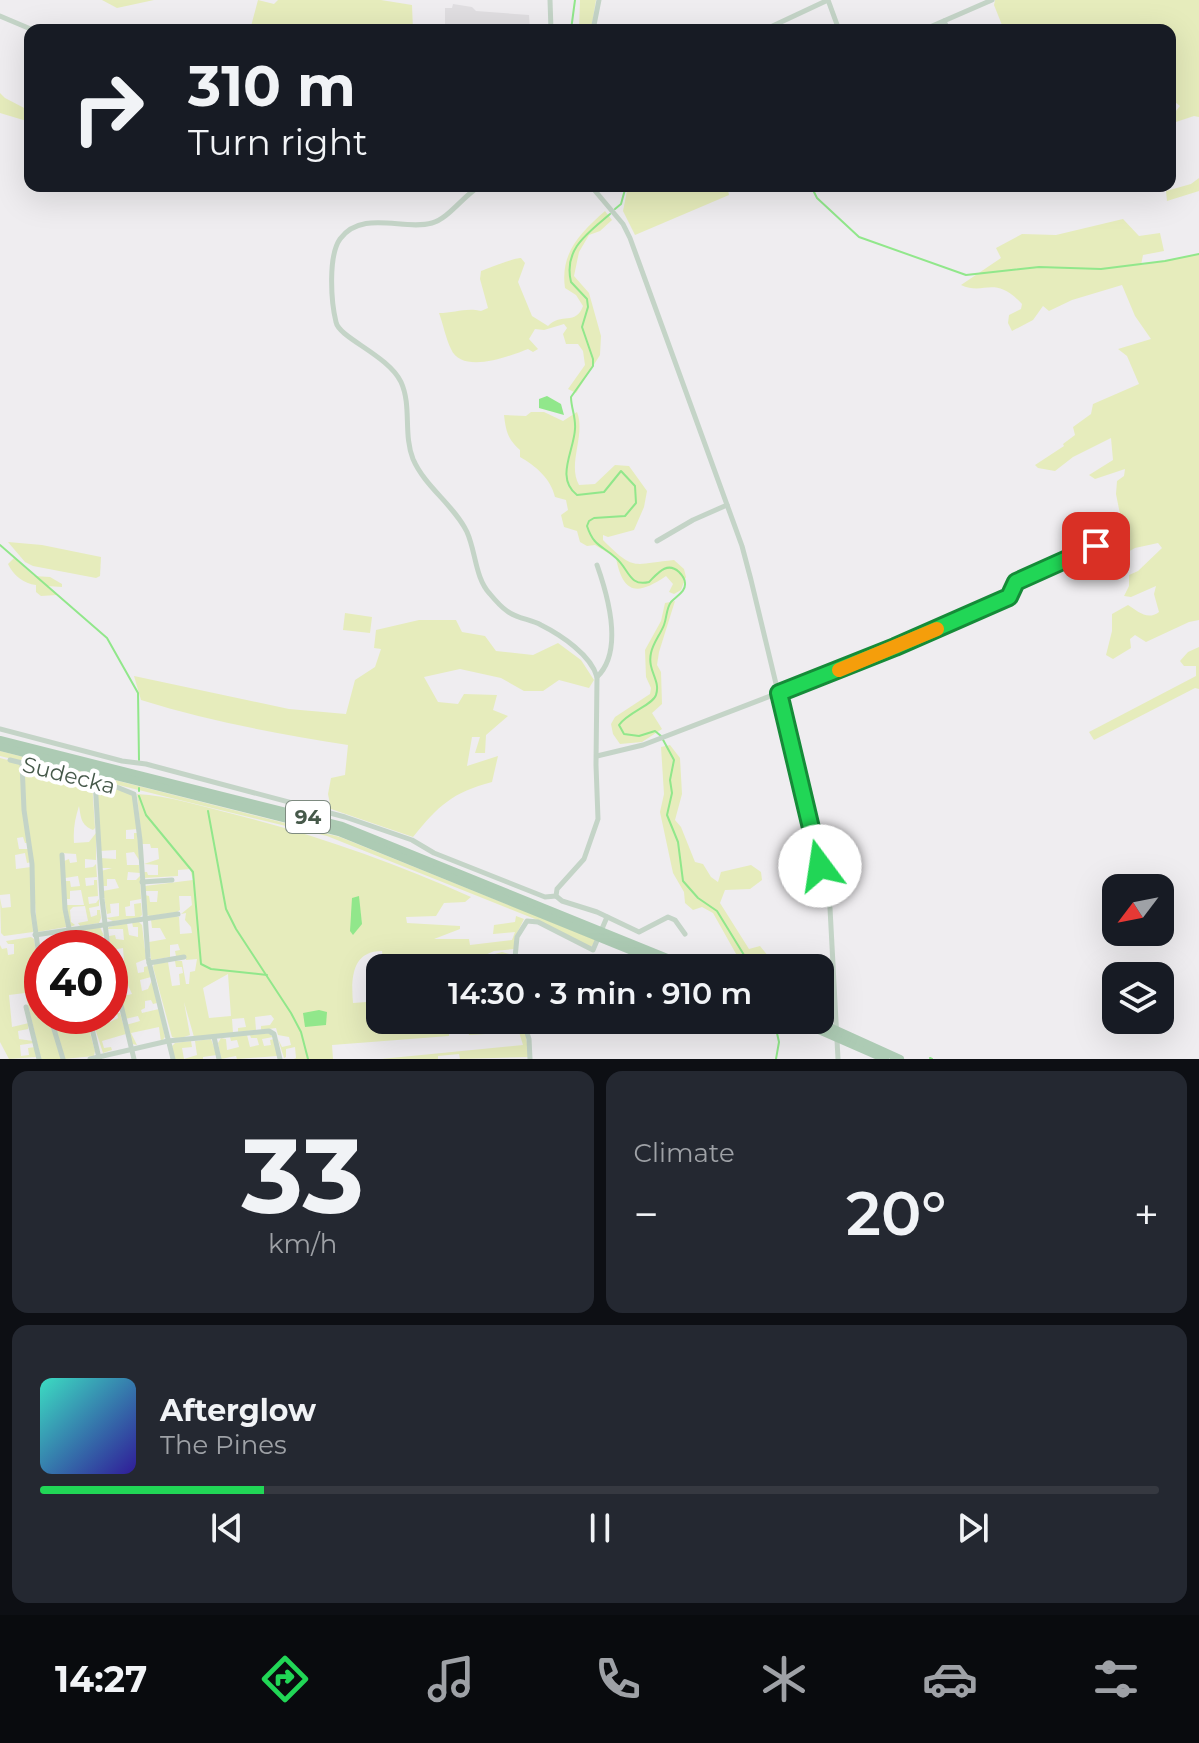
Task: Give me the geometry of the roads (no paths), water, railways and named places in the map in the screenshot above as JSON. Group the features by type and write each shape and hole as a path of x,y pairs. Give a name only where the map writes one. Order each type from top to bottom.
{"main road":[{"name":"94","path":"0,740 342,826 644,954"},
{"name":"94","path":"0,747 339,832 589,929"},
{"name":"94","path":"609,938 653,954"},
{"path":"834,1031 885,1059"},
{"path":"833,1034 900,1059"}],"street":[{"path":"550,0 551,24"},
{"path":"594,24 599,0"},
{"path":"777,24 828,0 837,24"},
{"path":"937,24 992,0"},
{"path":"0,16 24,26"},
{"path":"473,192 434,223 368,224 342,236 333,259 336,324 394,370 402,385 407,436 414,461 458,516 468,534 487,591 506,610 541,625 574,648 589,660 597,677 598,819 584,859 557,889 556,896"},
{"path":"596,192 617,215 630,238 748,566 830,908 838,1059"},
{"path":"657,541 727,505"},
{"path":"597,756 668,735 895,647 1009,597 1016,582 1089,548 1111,549"},
{"path":"597,565 613,626 605,663 601,675 597,677"},
{"path":"0,729 326,812 412,840 434,853 545,897 556,896 639,932 668,917 675,920 685,934"},
{"name":"Sudecka","path":"10,760 125,788 134,794 149,963 173,1059"},
{"path":"22,763 35,930"},
{"path":"95,780 105,930"},
{"path":"62,855 68,929"},
{"path":"142,882 172,880"},
{"path":"62,930 178,914"},
{"path":"515,954 517,937 522,927 531,921 593,950 607,917"},
{"path":"149,963 184,957"},
{"path":"90,1059 168,1041 271,1031 280,1059"},
{"path":"33,1034 39,1059"},
{"path":"55,1034 63,1059"},
{"path":"93,1034 99,1058"},
{"path":"128,1034 134,1059"},
{"path":"527,1034 530,1059"},
{"path":"214,1037 219,1059"}],"waterway":[{"path":"572,24 575,0"},
{"path":"615,209 621,204 624,192"},
{"path":"814,192 859,237 966,275 1039,267 1101,269 1199,254"},
{"path":"610,214 579,243 569,270 571,282 587,299 582,327 593,366 571,397 575,429 567,464 567,481 577,495 604,492 621,471 635,486 636,503 625,516 589,521 587,526 593,538 637,582 649,582 667,568 675,569 684,580 684,589 669,605 651,653 656,695 619,725 624,734 639,736 655,731 661,736 674,760 667,815 678,842 683,881 698,898 717,911 743,954"},
{"path":"0,545 107,638 138,693 139,760"},
{"path":"139,796 146,815 193,872 201,964 211,969 267,975"},
{"path":"208,811 226,909 291,1013 301,1032 308,1059"},
{"path":"776,1059 777,1034"}]}
